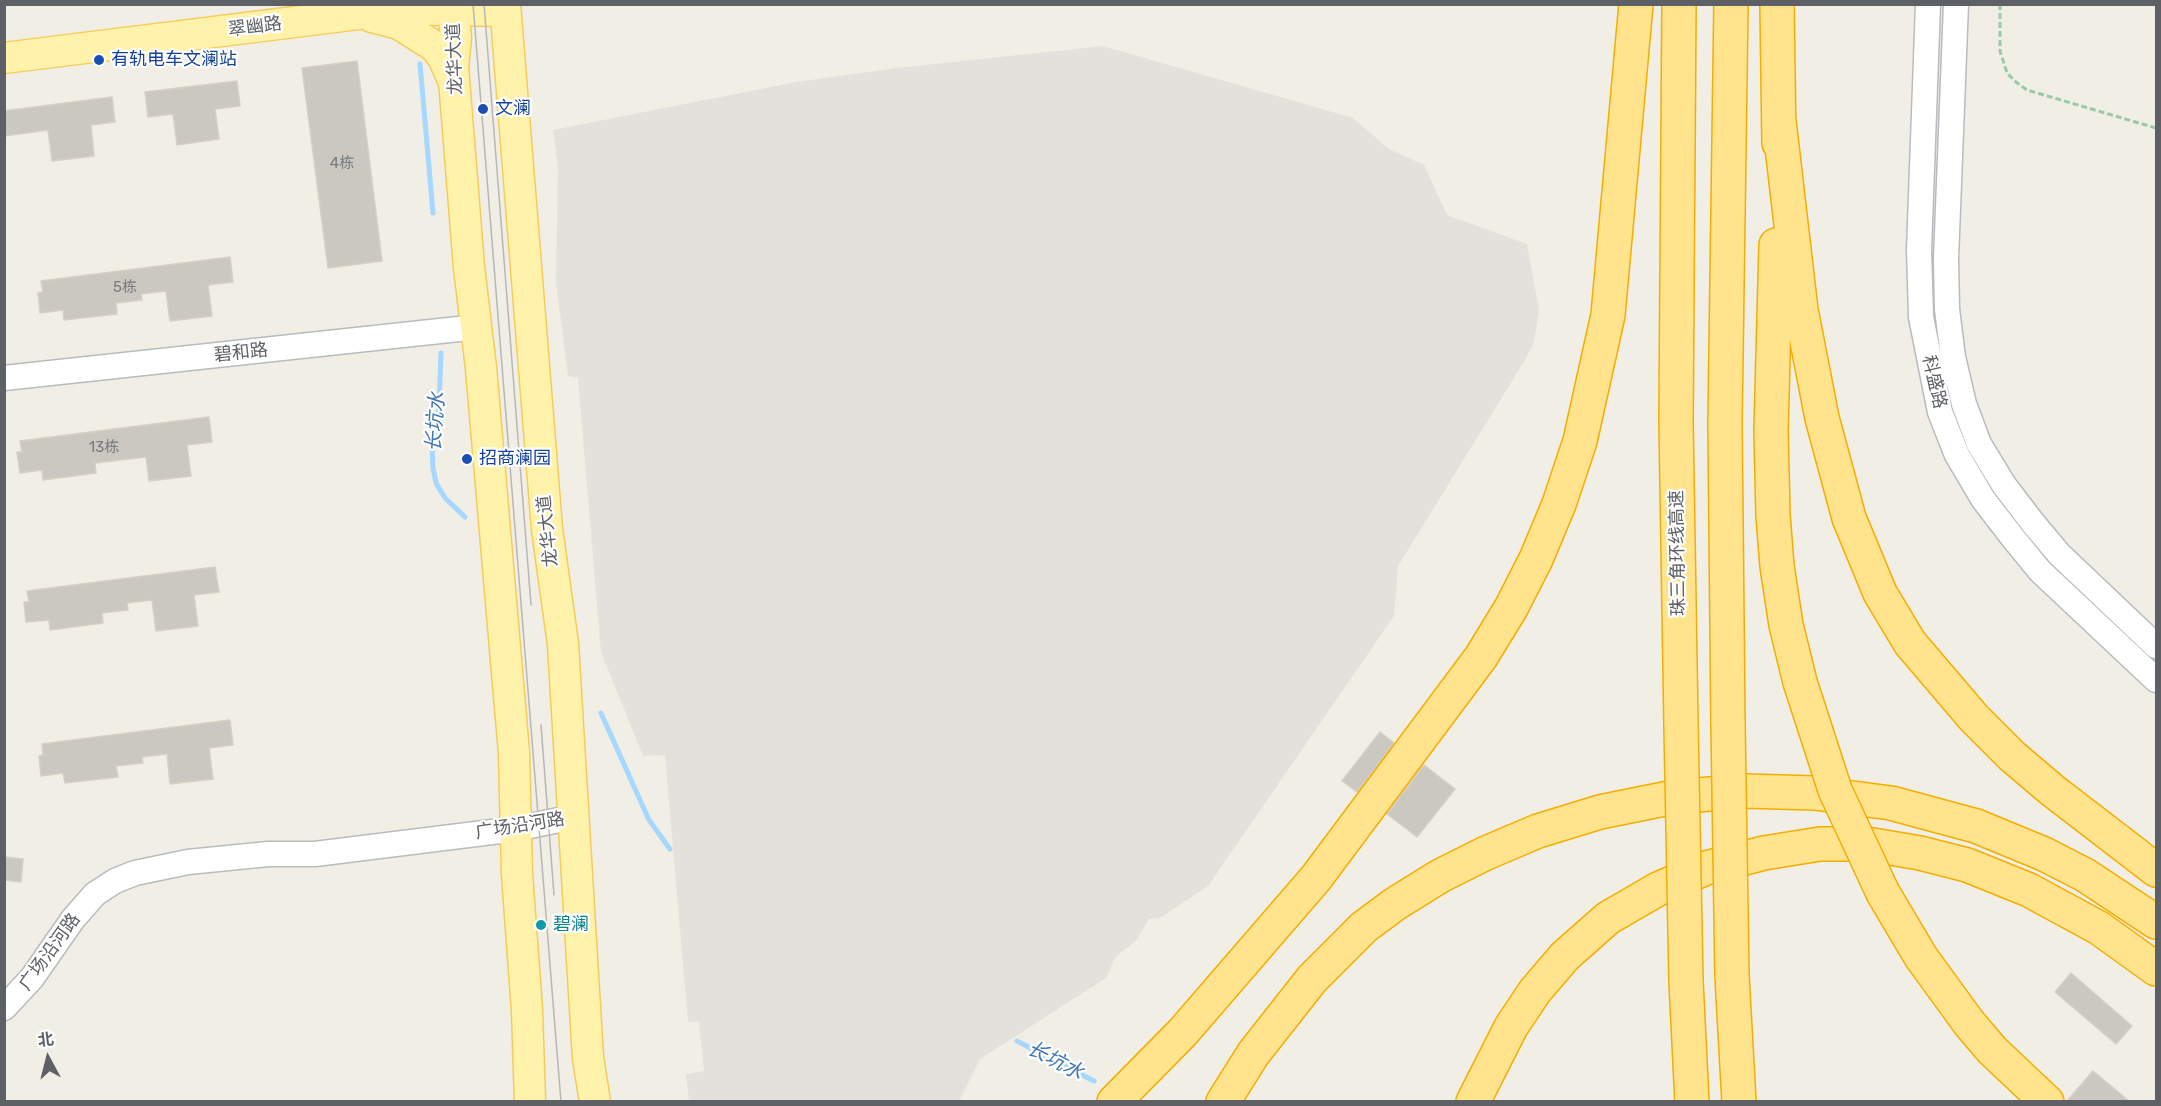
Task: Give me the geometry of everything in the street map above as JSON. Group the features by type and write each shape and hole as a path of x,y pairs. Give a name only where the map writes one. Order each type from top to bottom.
{"highway":[{"path":"1114,1101 1183,1032 1316,878 1481,657 1511,608 1536,559 1559,504 1580,441 1608,315 1636,4"},
{"name":"珠三角环线高速","path":"1679,4 1676,421 1686,981 1692,1101"},
{"path":"1731,4 1725,411 1732,976 1739,1101"},
{"path":"1777,4 1779,121 1771,431 1773,515 1784,615 1800,682 1835,790 1883,893 1921,957 1969,1023 1992,1050 2047,1101"},
{"path":"1779,121 1801,310 1822,418 1850,518 1880,593 1910,643 1974,718 2012,756 2052,790 2157,870"},
{"path":"1223,1101 1253,1054 1312,980 1364,927 1395,904 1486,852 1538,831 1600,812 1664,799 1746,791 1814,793 1892,803 1976,826 2044,854 2085,874 2157,922"},
{"path":"1473,1101 1511,1027 1535,991 1565,956 1608,918 1658,890 1706,868 1764,853 1820,844 1867,844 1920,853 1967,865 2029,890 2099,928 2157,969"},
{"path":"1146,1101 1183,1032"}],"main road":[{"name":"翠幽路","path":"4,39 286,4"},
{"name":"龙华大道","path":"453,7 456,37 454,85 514,753 530,1101"},
{"name":"翠幽路","path":"4,58 410,8 505,8"},
{"name":"龙华大道","path":"505,8 546,529 563,644 588,1058 587,1101"},
{"path":"346,16 384,19 412,31 434,46 443,57 454,85"},
{"name":"龙华大道","path":"527,1010 544,1101"},
{"name":"龙华大道","path":"588,1058 595,1101"}],"street":[{"name":"科盛路","path":"1928,4 1922,115 1919,271 1921,317 1928,362 1940,412 1957,455 1983,499 2013,538 2040,571 2157,680"},
{"name":"科盛路","path":"1956,4 1946,259 1953,357 1964,404 1979,444 2004,485 2033,523 2059,554 2157,646"},
{"name":"碧和路","path":"4,378 477,327"},
{"name":"广场沿河路","path":"4,1008 32,978 73,919 95,894 115,881 155,868 188,862 268,854 314,841 573,817"}],"path":[{"path":"2000,4 2000,51 2007,73 2016,82 2027,90 2157,128"}],"shaded area":[{"path":"1103,46 1353,118 1389,149 1424,165 1447,215 1527,244 1539,310 1534,342 1398,566 1394,616 1208,886 1160,918 1149,919 1136,941 1116,956 1106,978 980,1059 959,1101 689,1101 686,1074 704,1071 699,1022 688,1022 665,755 643,756 601,652 578,378 568,376 556,282 558,167 553,130 796,82 897,68"}],"building":[{"path":"357,61 382,261 328,268 302,68"},
{"path":"237,81 240,106 215,109 219,139 177,145 173,114 148,117 145,92"},
{"path":"112,97 115,122 91,125 94,156 52,161 48,130 4,136 4,111"},
{"path":"230,257 233,282 208,285 212,316 170,321 166,291 141,294 142,300 116,303 117,314 64,320 63,310 40,313 38,293 43,292 41,281"},
{"path":"209,417 212,442 187,445 191,476 149,481 146,457 95,463 96,473 43,480 42,470 20,473 17,452 22,452 20,441"},
{"path":"215,567 219,592 194,595 198,626 156,631 152,600 127,603 128,610 102,613 103,623 50,630 49,620 26,622 24,602 29,602 27,591"},
{"path":"230,720 233,745 209,748 213,779 170,784 167,754 142,757 143,763 116,766 118,777 65,783 63,773 41,776 39,756 43,755 42,744"},
{"path":"1380,732 1394,743 1357,792 1342,781"},
{"path":"1424,765 1455,789 1417,837 1387,814"},
{"path":"4,857 23,859 21,882 4,880"},
{"path":"2071,973 2132,1026 2116,1044 2055,992"},
{"path":"2093,1071 2129,1101 2067,1101"}],"waterway":[{"name":"长坑水","path":"420,64 433,213"},
{"name":"长坑水","path":"441,353 439,407 432,444 433,468 436,483 445,498 465,517"},
{"name":"长坑水","path":"601,713 649,820 670,849"},
{"name":"长坑水","path":"1017,1041 1094,1081"}],"tram line":[{"path":"473,4 561,1102"},
{"path":"484,4 531,605"},
{"path":"541,725 554,895"}],"place":[{"name":"有轨电车文澜站","path":"99,60"},
{"name":"文澜","path":"483,109"},
{"name":"招商澜园","path":"467,459"},
{"name":"碧澜","path":"541,925"}]}
